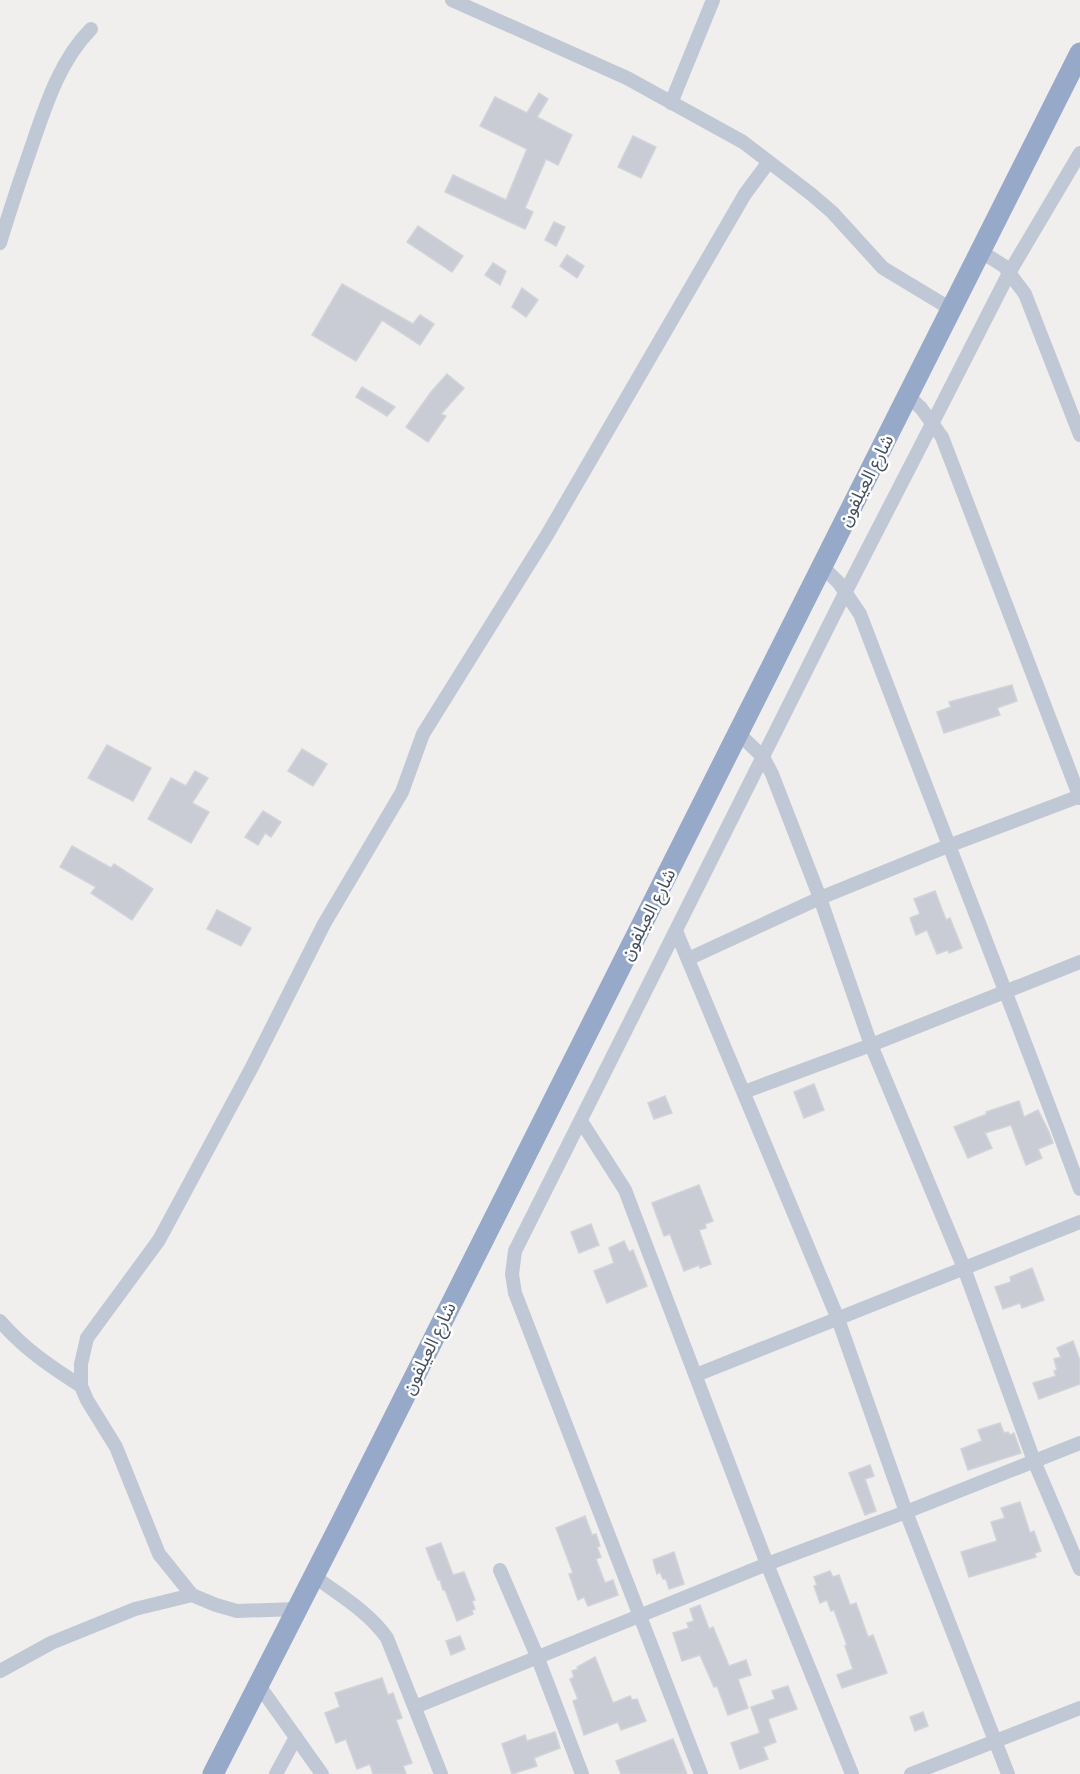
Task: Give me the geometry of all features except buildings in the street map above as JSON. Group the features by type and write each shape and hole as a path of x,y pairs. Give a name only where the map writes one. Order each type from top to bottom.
{"highway":[{"name":"شارع العيلفون","path":"213,1774 1080,53"}],"street":[{"path":"452,0 627,78 742,142 832,212 883,268 951,309"},
{"path":"671,103 713,0"},
{"path":"0,243 42,114 68,58 79,41 91,29"},
{"path":"701,1774 513,1284 515,1251 845,592 1010,273 1080,153"},
{"path":"296,1610 237,1611 216,1605 192,1595 159,1554 116,1447 81,1386 81,1364 87,1338 159,1240 324,924 402,792 423,734 546,535 745,194 768,163"},
{"path":"981,251 1004,266 1025,294 1080,435"},
{"path":"688,959 820,898 948,846 1080,797 942,436 933,422 908,396"},
{"path":"822,566 845,592 860,615 948,846 1007,992 1080,1189"},
{"path":"737,732 763,757 772,774 820,898 872,1045 964,1268 1034,1461 1080,1569"},
{"path":"676,931 838,1319 906,1512 1008,1774"},
{"path":"744,1092 872,1045 1080,962"},
{"path":"581,1121 626,1190 767,1564 852,1774"},
{"path":"696,1375 1080,1222"},
{"path":"0,1321 16,1340 81,1386"},
{"path":"415,1707 767,1564 1080,1443"},
{"path":"500,1570 537,1656 582,1774"},
{"path":"314,1576 362,1611 380,1629 392,1649 441,1774"},
{"path":"0,1671 51,1643 135,1609 192,1595"},
{"path":"258,1683 322,1774"},
{"path":"910,1774 1080,1708"},
{"path":"276,1774 296,1737"}]}
